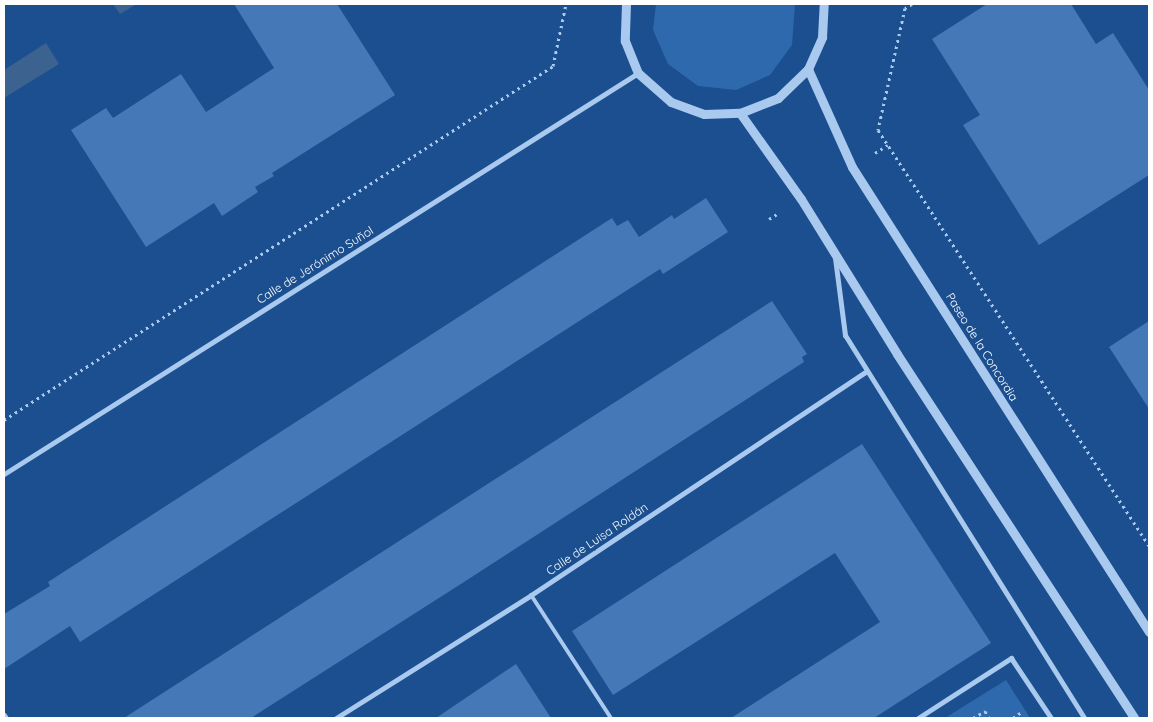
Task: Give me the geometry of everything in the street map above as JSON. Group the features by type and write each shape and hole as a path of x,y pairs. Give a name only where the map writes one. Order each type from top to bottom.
{"street":[{"path":"626,4 625,41 638,73 671,102 704,114 740,113 778,98 808,69 822,38 826,5"},
{"name":"Paseo de la Concordia","path":"808,69 852,167 1149,632"},
{"name":"Calle de Jerónimo Suñol","path":"4,474 638,73"},
{"path":"740,113 834,250 902,362 1134,718"},
{"path":"834,250 845,335 866,372 1084,718"},
{"name":"Calle de Luisa Roldán","path":"336,718 530,595 866,372"},
{"path":"918,718 1011,658 1051,718"}],"lane":[{"path":"530,595 610,718"}],"path":[{"path":"4,420 553,66 566,4"},
{"path":"912,4 905,8 878,130 1149,546"},
{"path":"973,718 985,711 990,718"}],"shaded area":[{"path":"113,4 137,4 120,14"},
{"path":"656,4 795,4 792,45 770,75 736,90 698,86 668,64 653,30"},
{"path":"46,43 59,64 4,98 4,70"},
{"path":"1006,680 1030,718 945,718"}],"building":[{"path":"234,4 337,4 395,95 272,173 274,176 255,187 258,192 222,216 214,203 146,247 71,130 106,108 113,118 181,74 206,112 274,68"},
{"path":"987,4 1071,4 1096,44 1113,33 1149,90 1149,175 1039,245 963,125 980,115 932,39"},
{"path":"706,198 728,232 663,274 660,269 80,642 70,626 4,669 4,614 50,586 48,582 612,218 617,226 628,220 639,237 672,215 674,219"},
{"path":"772,301 807,354 802,357 804,362 464,582 251,718 124,718"},
{"path":"1149,321 1149,409 1109,347"},
{"path":"862,444 991,643 874,718 731,718 880,622 835,553 613,695 572,631"},
{"path":"516,664 551,718 436,718"}]}
